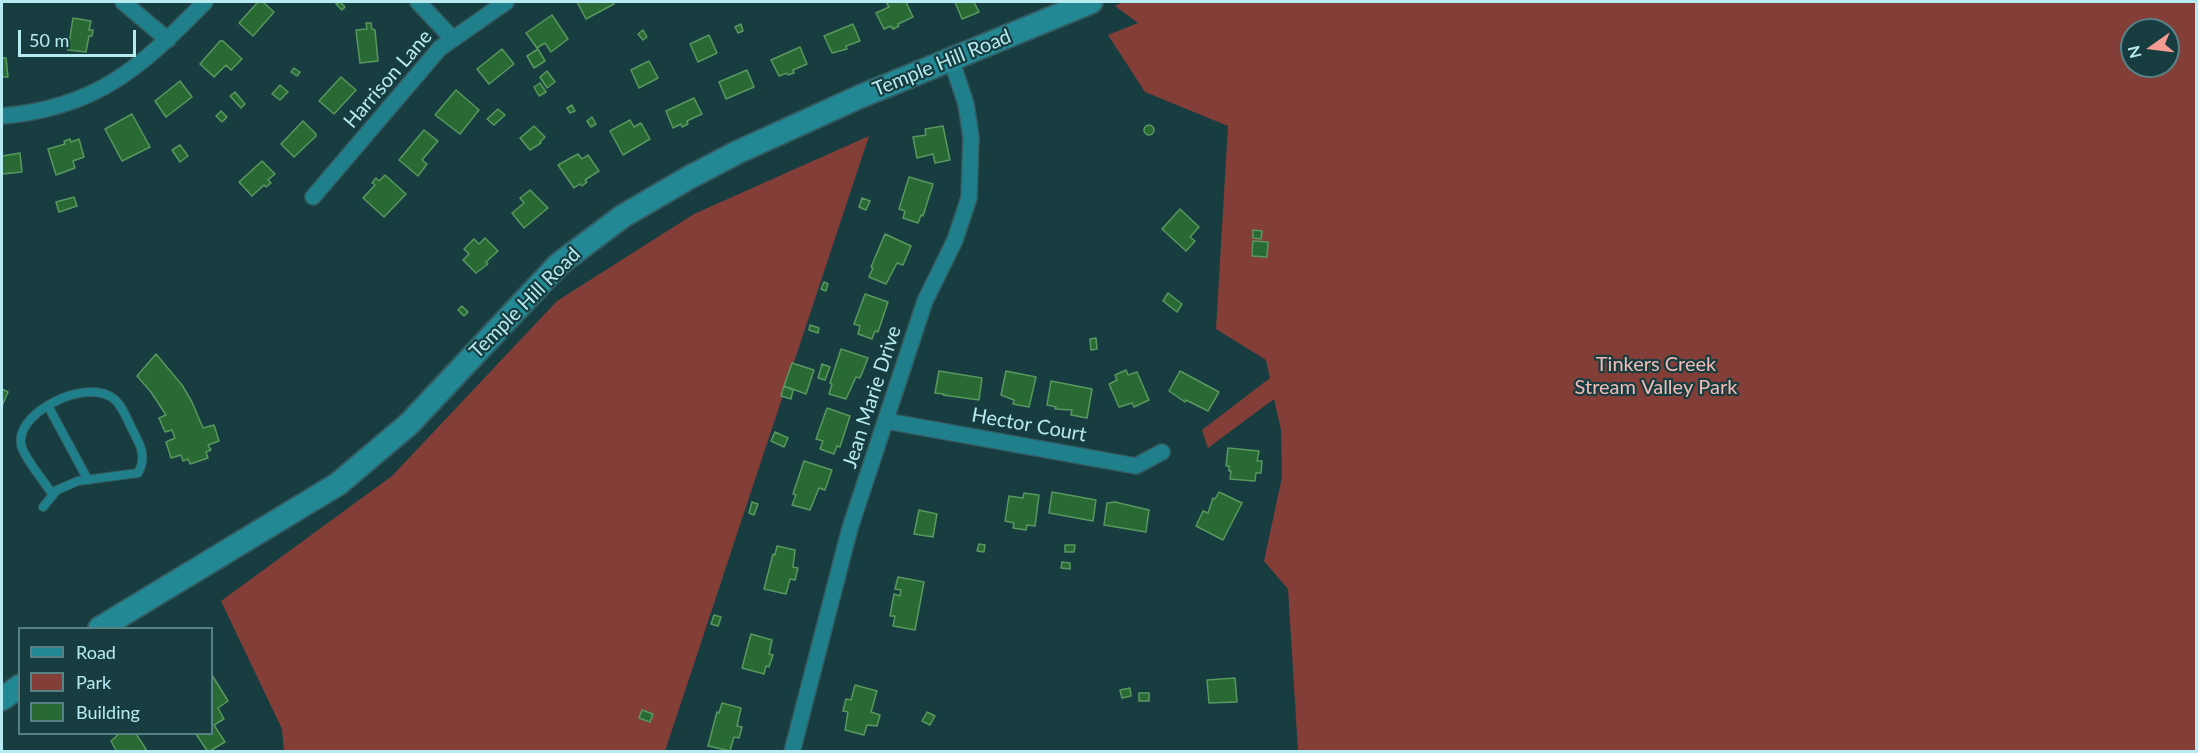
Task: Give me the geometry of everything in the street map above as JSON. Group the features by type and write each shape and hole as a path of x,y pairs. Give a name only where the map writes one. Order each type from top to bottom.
{"main road":[{"name":"Temple Hill Road","path":"102,627 338,484 409,424 559,264 623,216 738,152 859,97 1091,2"},
{"path":"2,699 18,687"}],"street":[{"path":"123,2 168,40"},
{"path":"2,116 51,109 68,104 117,81 168,40 205,2"},
{"path":"418,2 452,38"},
{"name":"Harrison Lane","path":"313,197 386,114 430,58 452,38 506,2"},
{"name":"Jean Marie Drive","path":"792,752 850,528 925,301 955,240 969,198 972,137 966,104 951,59"},
{"name":"Hector Court","path":"886,421 1136,466 1162,452"}],"lane":[{"path":"43,507 53,495 57,490 78,481 138,473 142,465 143,450 116,400 102,392 87,391 57,400 33,417 21,432 22,447 53,495"},
{"path":"48,406 88,480"}],"green space":[{"name":"Tinkers Creek Stream Valley Park","path":"1123,2 2196,2 2196,751 1298,751 1288,589 1264,561 1282,477 1281,430 1274,399 1208,448 1202,430 1270,378 1266,360 1216,329 1228,126 1145,92 1108,35 1138,23 1115,6"},
{"path":"869,136 665,751 284,751 282,729 221,601 392,476 557,301 694,214"}],"building":[{"path":"258,2 263,2 274,12 253,36 239,23"},
{"path":"340,2 345,7 342,10 336,4"},
{"path":"577,2 613,2 614,4 586,19"},
{"path":"886,2 906,2 913,17 893,29 891,26 884,29 876,13 889,7"},
{"path":"955,2 974,2 979,12 962,19"},
{"path":"552,15 568,39 551,52 545,43 537,48 526,33"},
{"path":"73,18 91,21 89,30 93,30 92,36 89,36 86,52 68,50"},
{"path":"366,23 371,23 372,29 375,30 378,61 360,63 356,30 367,29"},
{"path":"741,24 743,31 738,33 735,27"},
{"path":"853,24 860,41 846,46 847,49 832,53 824,36"},
{"path":"643,30 647,37 643,40 638,34"},
{"path":"709,35 717,53 698,62 690,44"},
{"path":"220,41 223,41 242,59 231,70 226,65 214,77 200,64"},
{"path":"800,47 807,64 793,70 794,73 779,76 771,60"},
{"path":"502,49 514,64 489,84 477,69"},
{"path":"538,49 545,61 534,68 527,56"},
{"path":"2,58 6,58 8,77 2,77"},
{"path":"649,61 658,78 639,88 631,70"},
{"path":"294,68 300,72 297,76 291,72"},
{"path":"747,70 754,87 726,99 719,82"},
{"path":"547,71 555,82 547,88 540,77"},
{"path":"341,77 356,90 334,114 319,101"},
{"path":"180,81 192,97 166,117 155,101"},
{"path":"540,83 546,92 539,96 534,87"},
{"path":"280,85 288,92 280,100 272,94"},
{"path":"456,90 479,110 460,134 435,115"},
{"path":"235,92 245,104 241,108 230,96"},
{"path":"694,98 702,114 687,121 688,124 682,127 681,124 673,128 666,111"},
{"path":"572,105 575,111 570,113 567,108"},
{"path":"498,109 505,115 494,125 487,119"},
{"path":"221,111 227,117 222,122 216,116"},
{"path":"132,114 150,147 122,161 105,129"},
{"path":"592,117 596,124 591,127 587,121"},
{"path":"630,120 634,127 641,123 650,139 623,155 610,131"},
{"path":"303,121 316,136 294,157 281,144"},
{"path":"1149,125 1154,130 1149,135 1144,130"},
{"path":"534,126 545,137 541,143 530,150 520,138"},
{"path":"943,126 950,160 935,163 933,154 917,158 913,137 926,135 925,129"},
{"path":"424,130 438,141 422,160 427,164 418,176 399,160"},
{"path":"70,139 71,142 79,139 84,157 73,161 75,168 56,175 48,149 65,144 64,141"},
{"path":"180,145 188,156 180,162 172,150"},
{"path":"20,153 22,172 2,174 2,156"},
{"path":"578,154 582,159 588,155 599,171 585,180 587,182 582,186 580,184 574,188 558,165"},
{"path":"262,161 275,174 268,180 271,183 266,187 264,185 252,196 239,182"},
{"path":"385,175 406,194 384,217 363,198 375,185 372,183 376,178 379,181"},
{"path":"909,177 933,184 923,216 921,215 918,223 903,218 905,211 899,209"},
{"path":"530,190 548,208 524,228 512,213 524,203 520,198"},
{"path":"74,197 77,206 59,212 56,202"},
{"path":"862,198 870,201 866,210 859,207"},
{"path":"1180,209 1199,227 1190,237 1195,241 1186,251 1162,229"},
{"path":"1253,230 1262,231 1261,239 1253,238"},
{"path":"885,234 911,246 903,265 897,263 886,284 869,277"},
{"path":"485,238 498,251 486,262 488,264 476,273 463,260 469,254 464,249 474,239 479,244"},
{"path":"1253,241 1268,242 1267,257 1252,256"},
{"path":"824,282 828,284 826,291 821,289"},
{"path":"1168,293 1182,304 1177,312 1163,301"},
{"path":"865,294 888,302 878,332 875,331 872,339 858,334 860,326 854,324"},
{"path":"462,306 468,312 464,316 458,310"},
{"path":"810,325 819,328 818,333 809,330"},
{"path":"1096,338 1097,349 1091,350 1090,339"},
{"path":"841,349 868,358 860,378 856,377 846,399 829,394 832,384 830,383"},
{"path":"156,354 182,385 203,428 214,425 219,441 208,445 211,450 206,452 208,458 190,464 188,459 183,461 181,455 171,458 166,442 175,438 172,430 165,432 159,418 166,415 137,376"},
{"path":"792,363 814,370 806,394 784,386"},
{"path":"822,364 830,367 825,380 818,378"},
{"path":"1126,370 1128,375 1137,372 1149,400 1134,407 1132,403 1119,407 1109,384 1117,380 1115,375"},
{"path":"939,371 982,378 979,400 935,393"},
{"path":"1006,371 1036,377 1029,407 1013,404 1014,400 1001,395"},
{"path":"1180,371 1219,392 1208,411 1186,400 1185,402 1169,391"},
{"path":"1051,381 1092,389 1087,418 1071,415 1072,410 1055,409 1056,407 1047,405"},
{"path":"784,386 793,390 791,399 781,396"},
{"path":"2,389 8,392 2,406"},
{"path":"827,408 850,416 840,447 837,446 834,454 820,449 823,441 816,439"},
{"path":"775,432 788,438 784,447 771,441"},
{"path":"1228,448 1259,451 1257,461 1262,461 1261,473 1256,473 1255,481 1230,479 1231,471 1229,471 1229,466 1226,466"},
{"path":"804,461 832,470 825,490 819,488 810,510 792,505 796,495 793,494"},
{"path":"1052,492 1096,500 1093,521 1049,513"},
{"path":"1219,492 1242,503 1223,540 1196,526 1203,511 1208,513 1213,498 1215,499"},
{"path":"1024,493 1039,495 1035,526 1027,525 1026,530 1013,528 1014,523 1005,521 1009,496 1023,498"},
{"path":"752,502 758,504 754,515 749,513"},
{"path":"1115,502 1149,510 1146,532 1104,525 1107,503"},
{"path":"919,510 937,514 933,537 914,534"},
{"path":"979,544 985,545 984,552 977,551"},
{"path":"1065,545 1075,545 1074,552 1065,552"},
{"path":"777,546 795,550 793,567 798,568 795,580 790,579 786,594 764,589"},
{"path":"1062,562 1070,563 1070,569 1061,568"},
{"path":"898,577 924,582 915,630 893,626 895,616 890,616 894,594 900,596 901,590 895,589"},
{"path":"714,615 721,617 718,626 711,624"},
{"path":"751,634 772,640 769,654 773,655 764,674 742,668"},
{"path":"213,677 228,701 218,708 224,719 214,725 225,742 208,752 197,735 213,735"},
{"path":"1235,678 1237,702 1209,703 1207,680"},
{"path":"855,685 877,691 871,712 880,715 877,726 867,725 864,735 845,730 848,712 843,711 846,699 851,700"},
{"path":"1130,688 1131,696 1122,698 1120,690"},
{"path":"1139,693 1149,693 1149,701 1139,701"},
{"path":"722,703 741,708 737,726 742,727 739,738 734,737 730,751 708,746 717,712 719,713"},
{"path":"642,710 653,714 650,722 639,718"},
{"path":"927,712 935,716 930,725 922,721"},
{"path":"118,735 137,735 146,749 142,752 117,752 111,741"}]}
